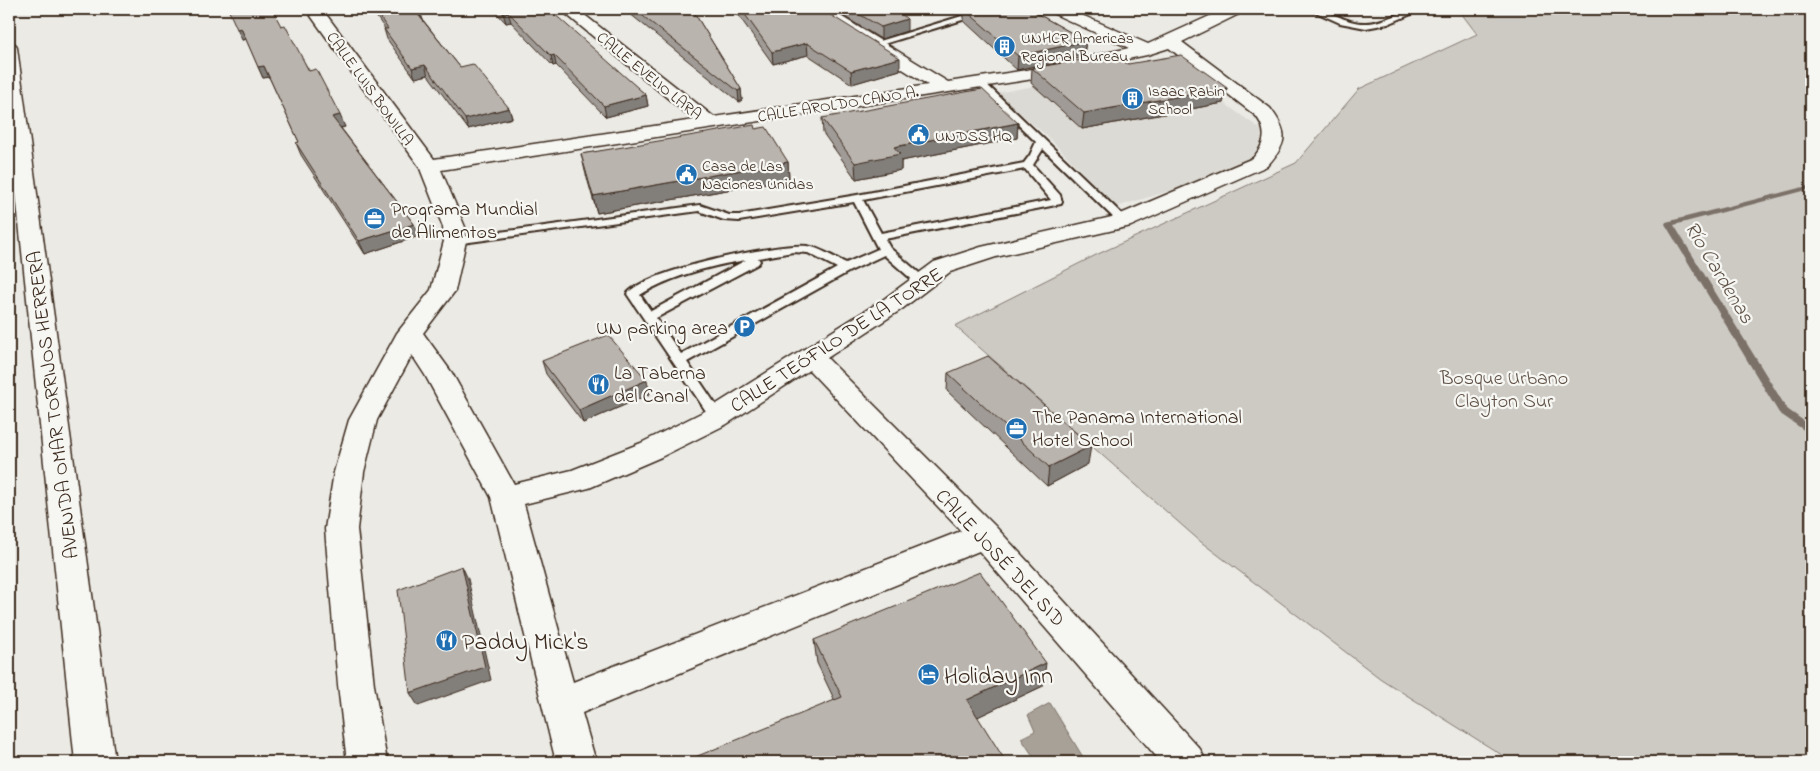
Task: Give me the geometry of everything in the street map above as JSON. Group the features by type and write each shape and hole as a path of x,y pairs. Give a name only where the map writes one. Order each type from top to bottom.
{"street":[{"name":"CALLE LUIS BONILLA","path":"314,9 429,166 454,227 455,241"},
{"name":"CALLE EVELIO LARA","path":"568,9 710,123"},
{"path":"821,9 944,88"},
{"path":"1056,9 1147,50"},
{"name":"CALLE AROLDO CANO A.","path":"429,166 1026,75 1147,50 1237,9"},
{"name":"CALLE TEÓFILO DE LA TORRE","path":"506,498 578,480 651,450 717,417 893,304 942,267 989,252 1123,221 1260,162 1272,149 1274,127 1263,112 1170,41"},
{"name":"AVENIDA OMAR TORRIJOS HERRERA","path":"9,48 95,762"},
{"path":"366,762 356,685 341,530 349,472 363,420 410,333 443,291 455,241"},
{"path":"410,333 438,373 506,498 576,762"},
{"name":"CALLE JOSÉ DEL SID","path":"810,356 984,535 1186,762"},
{"path":"561,704 984,535"}],"lane":[{"path":"1316,9 1352,24 1364,26 1374,25 1419,9"},
{"path":"874,44 965,18"},
{"path":"978,81 1123,221"},
{"path":"455,241 700,208 728,218 739,218 857,198 1027,165 1035,156 1041,142"},
{"path":"878,237 1056,202 1056,197 1027,165"},
{"path":"857,198 885,250 921,281"},
{"path":"717,417 633,294 646,286 710,263 763,256 793,249 810,250 846,268"},
{"path":"679,361 846,268 885,250"},
{"path":"649,317 763,256"}],"shaded area":[{"path":"1159,57 1262,130 1261,145 1251,157 1216,177 1116,207 1049,138 997,93 1089,76"},
{"path":"1050,703 1086,762 1055,762 1050,756 1037,762 1021,738 1035,731 1028,715"}],"green space":[{"name":"Bosque Urbano Clayton Sur","path":"1458,9 1811,9 1811,762 1513,762 1381,679 1201,542 955,326 1096,255 1296,163 1359,89 1477,34"}],"building":[{"path":"228,9 272,9 281,26 285,25 309,71 316,69 340,115 332,117 414,224 359,241 296,143 299,142 264,66 258,67 241,28 237,29"},
{"path":"374,9 418,9 420,11 416,12 460,67 473,64 509,108 465,119 425,65 412,68 384,29 388,29"},
{"path":"499,9 543,9 546,12 551,11 646,95 604,106 508,12 503,13"},
{"path":"634,9 692,9 741,89 738,91"},
{"path":"741,9 821,9 900,58 851,71 807,43 772,52"},
{"path":"850,9 896,9 907,19 881,27"},
{"path":"964,9 1029,9 1086,41 1018,56"},
{"path":"1112,55 1128,64 1181,55 1227,88 1084,113 1032,68"},
{"name":"UNDSS HQ","path":"982,89 1018,123 894,147 900,154 855,163 822,118"},
{"path":"754,125 755,129 766,127 788,162 593,196 581,154"},
{"name":"La Taberna del Canal","path":"608,335 647,380 579,410 542,361"},
{"path":"988,356 1091,446 1049,467 948,373"},
{"name":"Paddy Mick's","path":"462,566 485,667 410,693 398,590"},
{"name":"Holiday Inn","path":"980,572 1046,663 967,700 1006,762 683,762 842,697 814,640"}],"waterway":[{"name":"Río Cardenas","path":"1811,187 1669,224 1783,411 1811,431"}],"place":[{"name":"UNHCR Americas Regional Bureau","path":"1005,46"},
{"name":"Isaac Rabin School","path":"1132,99"},
{"name":"UNDSS HQ","path":"919,135"},
{"name":"Casa de Las Naciones Unidas","path":"686,174"},
{"name":"Programa Mundial de Alimentos","path":"375,219"},
{"name":"UN parking area","path":"744,327"},
{"name":"La Taberna del Canal","path":"598,384"},
{"name":"The Panama International Hotel School","path":"1016,428"},
{"name":"Paddy Mick's","path":"446,641"},
{"name":"Holiday Inn","path":"928,675"}]}
